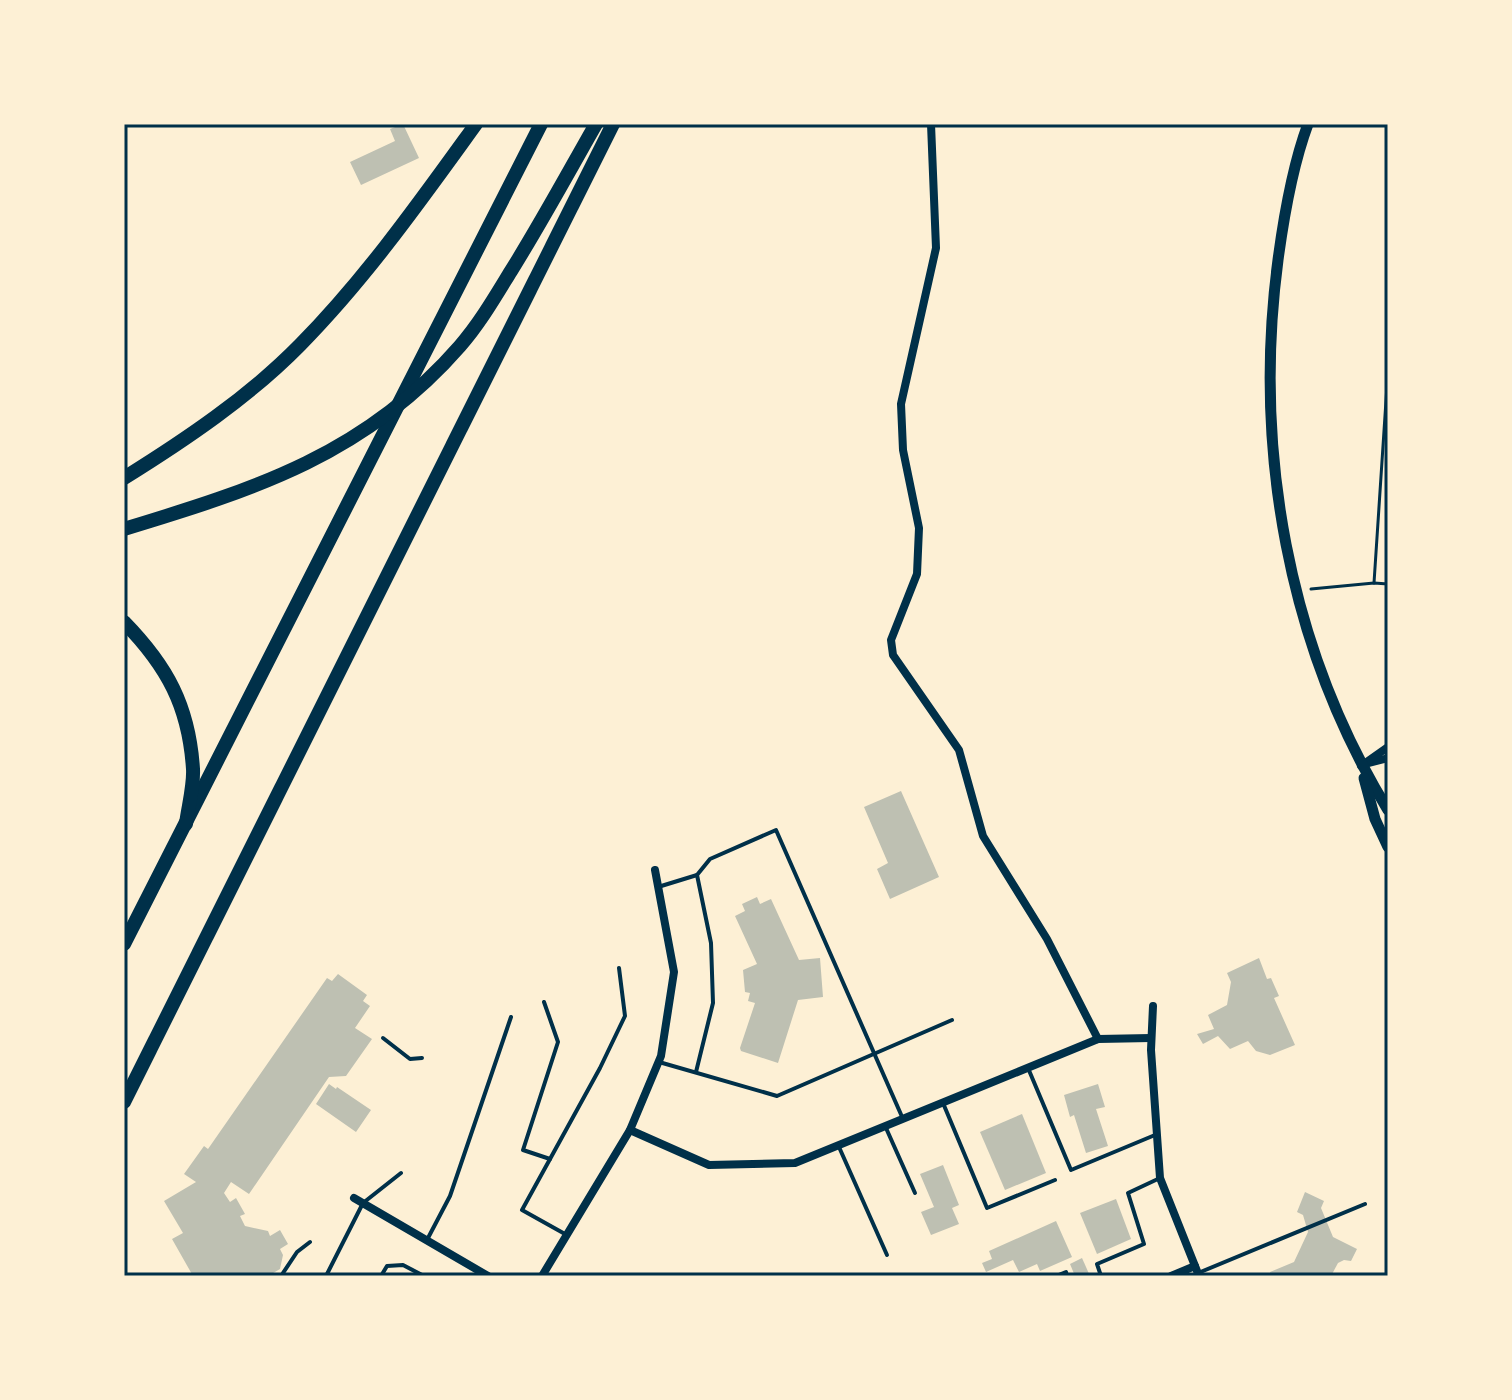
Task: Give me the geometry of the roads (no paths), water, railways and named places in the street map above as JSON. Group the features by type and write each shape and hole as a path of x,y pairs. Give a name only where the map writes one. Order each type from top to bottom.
{"main road":[{"path":"124,478 162,455 234,402 299,346 370,267 476,124"},
{"path":"124,944 541,124"},
{"path":"124,529 228,498 299,467 372,427 423,386 461,345 487,310 596,124"},
{"path":"124,1102 613,124"},
{"path":"124,622 152,651 175,688 182,710 193,771 186,824"}],"street":[{"path":"931,124 936,248 901,404 903,450 919,528 917,574 891,640 893,655 959,750 983,836 1047,939 1098,1039"},
{"path":"1308,124 1283,220 1272,305 1270,405 1279,498 1295,591 1334,706 1361,766 1388,810"},
{"path":"1361,766 1388,747"},
{"path":"1361,766 1388,758"},
{"path":"1361,766 1375,819 1388,847"},
{"path":"542,1276 630,1130 659,1062 674,972 655,870"},
{"path":"1153,1006 1151,1038 1160,1178 1197,1272 1171,1276"},
{"path":"630,1130 709,1165 795,1163 1098,1039 1151,1038"},
{"path":"358,1201 488,1276"}],"lane":[{"path":"658,887 697,875 710,859 776,830 903,1119"},
{"path":"696,1072 713,1003 711,943 697,875"},
{"path":"567,1235 522,1210 625,1016 619,968"},
{"path":"544,1002 558,1042 523,1150 550,1159"},
{"path":"427,1240 450,1196 511,1017"},
{"path":"659,1062 777,1096 952,1020"},
{"path":"383,1038 410,1059 422,1058"},
{"path":"1028,1068 1071,1170 1155,1135"},
{"path":"943,1103 987,1208 1055,1180"},
{"path":"885,1126 915,1193"},
{"path":"838,1145 887,1255"},
{"path":"326,1276 358,1201 401,1173"},
{"path":"1101,1276 1097,1264 1144,1244 1128,1193 1160,1178"},
{"path":"1197,1272 1365,1204"},
{"path":"281,1276 297,1252 310,1242"},
{"path":"381,1276 387,1266 403,1265 424,1276"},
{"path":"1056,1276 1066,1272 1067,1276"}]}
